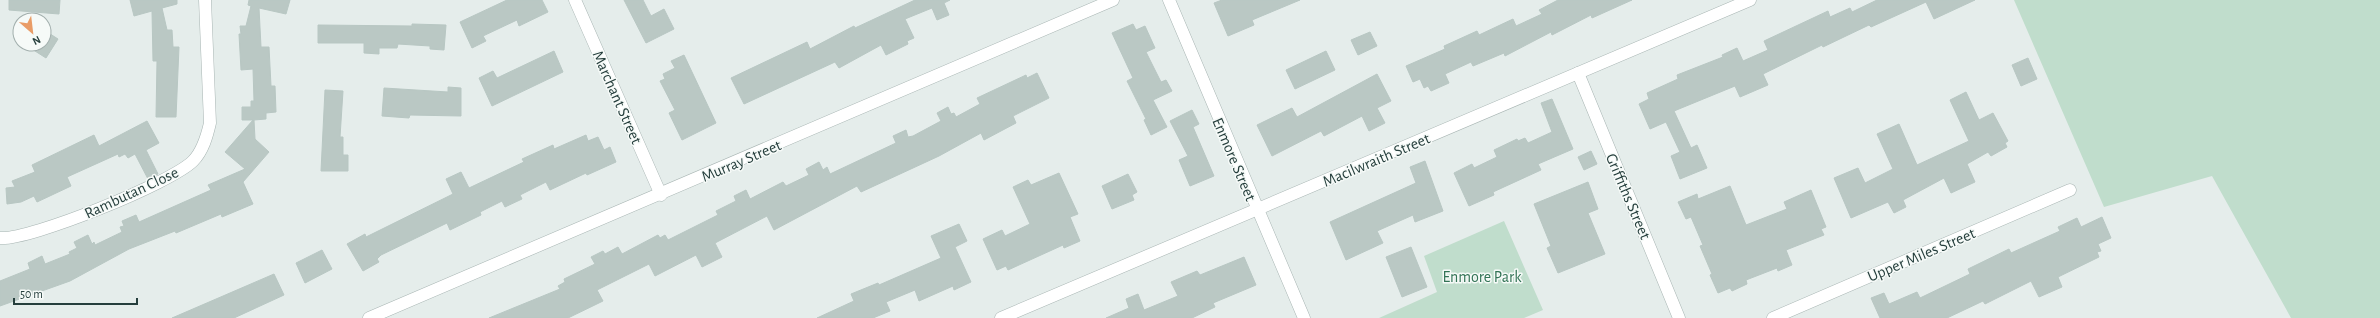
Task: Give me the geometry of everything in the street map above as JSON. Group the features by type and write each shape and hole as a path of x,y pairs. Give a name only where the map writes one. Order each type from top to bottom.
{"street":[{"name":"Rambutan Close","path":"0,238 34,233 65,223 176,174 194,160 205,141 210,123 205,0"},
{"name":"Marchant Street","path":"575,0 661,195"},
{"name":"Murray Street","path":"369,318 661,195 1113,0"},
{"name":"Enmore Street","path":"1169,0 1256,210 1304,318"},
{"name":"Macilwraith Street","path":"1001,318 1750,0"},
{"name":"Griffiths Street","path":"1578,73 1679,318"},
{"name":"Upper Miles Street","path":"1772,318 2070,190"}],"green space":[{"path":"2014,0 2380,0 2380,318 2291,318 2212,176 2104,207"},
{"name":"Enmore Park","path":"1504,221 1543,310 1524,318 1379,318 1437,292 1424,256"}],"building":[{"path":"9,0 60,0 59,14 52,13 52,12 9,10"},
{"path":"130,0 177,0 177,4 162,8 167,30 172,30 173,47 179,47 176,117 156,117 157,61 153,61 152,11 134,16"},
{"path":"249,0 290,0 286,14 259,8 261,47 269,47 271,86 275,86 276,112 266,113 266,119 254,120 255,139 269,152 243,182 253,204 222,217 221,214 176,233 175,231 129,249 70,281 0,306 0,281 30,269 28,263 42,256 45,264 70,254 69,252 77,248 74,242 88,235 92,244 94,242 95,245 122,232 120,227 124,226 122,221 136,215 139,222 211,190 208,185 245,169 225,152 253,120 242,120 242,107 251,107 251,101 254,101 253,69 241,70 239,34 241,34 240,26 246,26 251,6 248,5"},
{"path":"507,0 542,0 548,12 519,26 517,20 483,36 486,41 472,48 460,22"},
{"path":"624,0 643,0 651,16 664,9 674,29 646,43"},
{"path":"915,0 950,0 944,3 949,15 937,20 932,8 905,19 914,38 907,41 908,44 886,55 881,45 839,68 835,62 744,104 731,78 807,42 810,49 854,26 855,28"},
{"path":"1222,0 1300,0 1252,20 1254,25 1228,36 1214,3"},
{"path":"1558,0 1632,0 1592,18 1591,15 1552,35 1551,32 1505,56 1504,53 1473,66 1471,62 1445,74 1449,83 1431,91 1428,86 1424,88 1420,79 1413,82 1406,66 1445,49 1444,46 1477,31 1479,35 1513,19 1516,26 1542,14 1539,10"},
{"path":"1877,0 1975,0 1934,19 1926,2 1871,27 1869,25 1823,47 1822,45 1763,74 1768,85 1740,97 1735,86 1674,111 1691,148 1697,145 1707,168 1680,179 1671,156 1680,152 1666,122 1650,129 1639,104 1649,99 1647,93 1678,79 1677,75 1723,57 1722,55 1737,48 1743,61 1768,50 1764,41 1828,11 1830,17 1850,8 1852,12"},
{"path":"412,24 446,25 444,50 430,49 430,46 398,44 397,48 379,48 379,54 364,53 364,43 318,43 318,25 412,26"},
{"path":"1133,24 1136,30 1145,26 1155,48 1146,52 1161,82 1166,80 1172,91 1153,100 1167,127 1151,135 1144,120 1146,119 1127,81 1133,78 1112,33"},
{"path":"1370,32 1377,46 1358,55 1351,40"},
{"path":"52,35 58,39 52,48"},
{"path":"554,51 563,72 492,106 479,78 493,71 497,78"},
{"path":"1326,51 1335,70 1295,89 1286,70"},
{"path":"37,52 50,52 46,58"},
{"path":"684,55 716,123 682,140 669,113 675,110 660,81 665,79 663,74 675,68 671,61"},
{"path":"2028,58 2037,79 2021,86 2012,65"},
{"path":"1037,73 1049,98 1013,116 1016,123 984,140 981,133 939,156 861,192 857,186 774,230 767,216 715,243 722,257 702,267 696,255 655,276 649,264 597,290 603,301 568,318 489,318 560,289 558,286 565,282 564,279 595,264 591,257 603,251 605,254 618,247 622,254 658,235 660,238 665,235 668,240 718,215 716,211 736,201 734,196 746,190 750,199 783,182 786,186 809,175 806,169 819,162 823,170 827,167 830,174 896,143 893,136 906,130 908,137 913,136 941,121 937,113 948,107 951,114 954,113 956,117 980,104 977,98 1026,75 1027,78"},
{"path":"1377,74 1391,101 1377,108 1385,123 1369,131 1362,116 1324,136 1321,131 1272,156 1257,125 1292,108 1297,117"},
{"path":"448,87 461,88 461,116 410,115 409,118 382,116 384,88 448,92"},
{"path":"325,90 343,91 340,137 343,137 343,155 348,155 348,171 321,171"},
{"path":"1966,92 1979,120 1993,113 2008,141 2005,143 2007,147 1991,156 1988,152 1967,164 1975,182 1951,193 1944,178 1903,200 1906,207 1894,213 1888,202 1851,218 1834,178 1858,168 1865,183 1893,169 1877,134 1899,124 1917,165 1969,141 1950,100"},
{"path":"1552,99 1573,149 1538,164 1541,170 1493,192 1494,195 1469,206 1454,173 1472,164 1474,168 1497,157 1494,150 1517,139 1518,141 1525,138 1528,143 1552,132 1541,103"},
{"path":"1192,110 1199,124 1193,127 1214,176 1190,186 1179,160 1188,156 1170,121"},
{"path":"147,121 159,143 146,150 158,174 148,179 135,154 128,158 125,154 119,157 118,154 67,177 71,186 37,202 34,196 21,202 7,204 6,188 15,187 12,181 35,172 32,165 94,135 99,146"},
{"path":"586,135 588,141 598,137 604,150 610,147 616,162 587,175 586,173 550,190 546,182 520,195 522,199 505,207 502,201 480,212 481,215 450,230 447,223 381,255 377,259 379,262 363,271 347,244 365,234 366,237 453,194 446,179 461,172 469,188 524,162 522,159 553,145 554,149"},
{"path":"1591,151 1597,164 1584,170 1578,157"},
{"path":"1425,161 1443,211 1415,222 1413,215 1377,231 1383,243 1346,260 1330,222 1416,183 1410,167"},
{"path":"1059,173 1078,214 1070,217 1080,241 1064,248 1063,245 1008,270 1006,266 997,270 983,239 1002,230 1005,236 1030,224 1013,187 1028,180 1031,185"},
{"path":"1128,174 1137,192 1132,195 1134,200 1112,209 1102,186"},
{"path":"1588,182 1598,209 1588,213 1605,254 1558,273 1547,248 1551,246 1534,204"},
{"path":"1730,186 1746,225 1787,209 1784,202 1811,190 1826,227 1821,229 1824,235 1786,250 1792,265 1778,271 1777,268 1746,280 1747,284 1732,291 1730,288 1718,293 1700,246 1703,245 1691,217 1686,219 1678,202 1697,194 1698,199"},
{"path":"2102,217 2111,238 2098,244 2101,251 2097,252 2099,257 2058,277 2062,287 2039,297 2031,281 1985,304 1983,301 1947,318 1880,318 1871,298 1884,293 1889,304 1917,292 1920,298 1970,274 1968,269 2009,249 2011,253 2060,231 2058,227 2077,218 2081,227"},
{"path":"959,224 967,241 955,247 971,282 954,290 953,286 919,301 915,290 886,302 890,311 873,318 817,318 854,301 851,294 878,283 879,285 941,258 931,236"},
{"path":"1411,247 1427,287 1402,297 1386,257"},
{"path":"322,250 332,269 305,283 296,263"},
{"path":"1244,257 1256,285 1213,303 1215,307 1192,318 1106,318 1129,308 1126,299 1138,294 1144,310 1178,296 1171,282 1197,271 1200,275"},
{"path":"274,274 284,295 234,318 172,318"}]}
